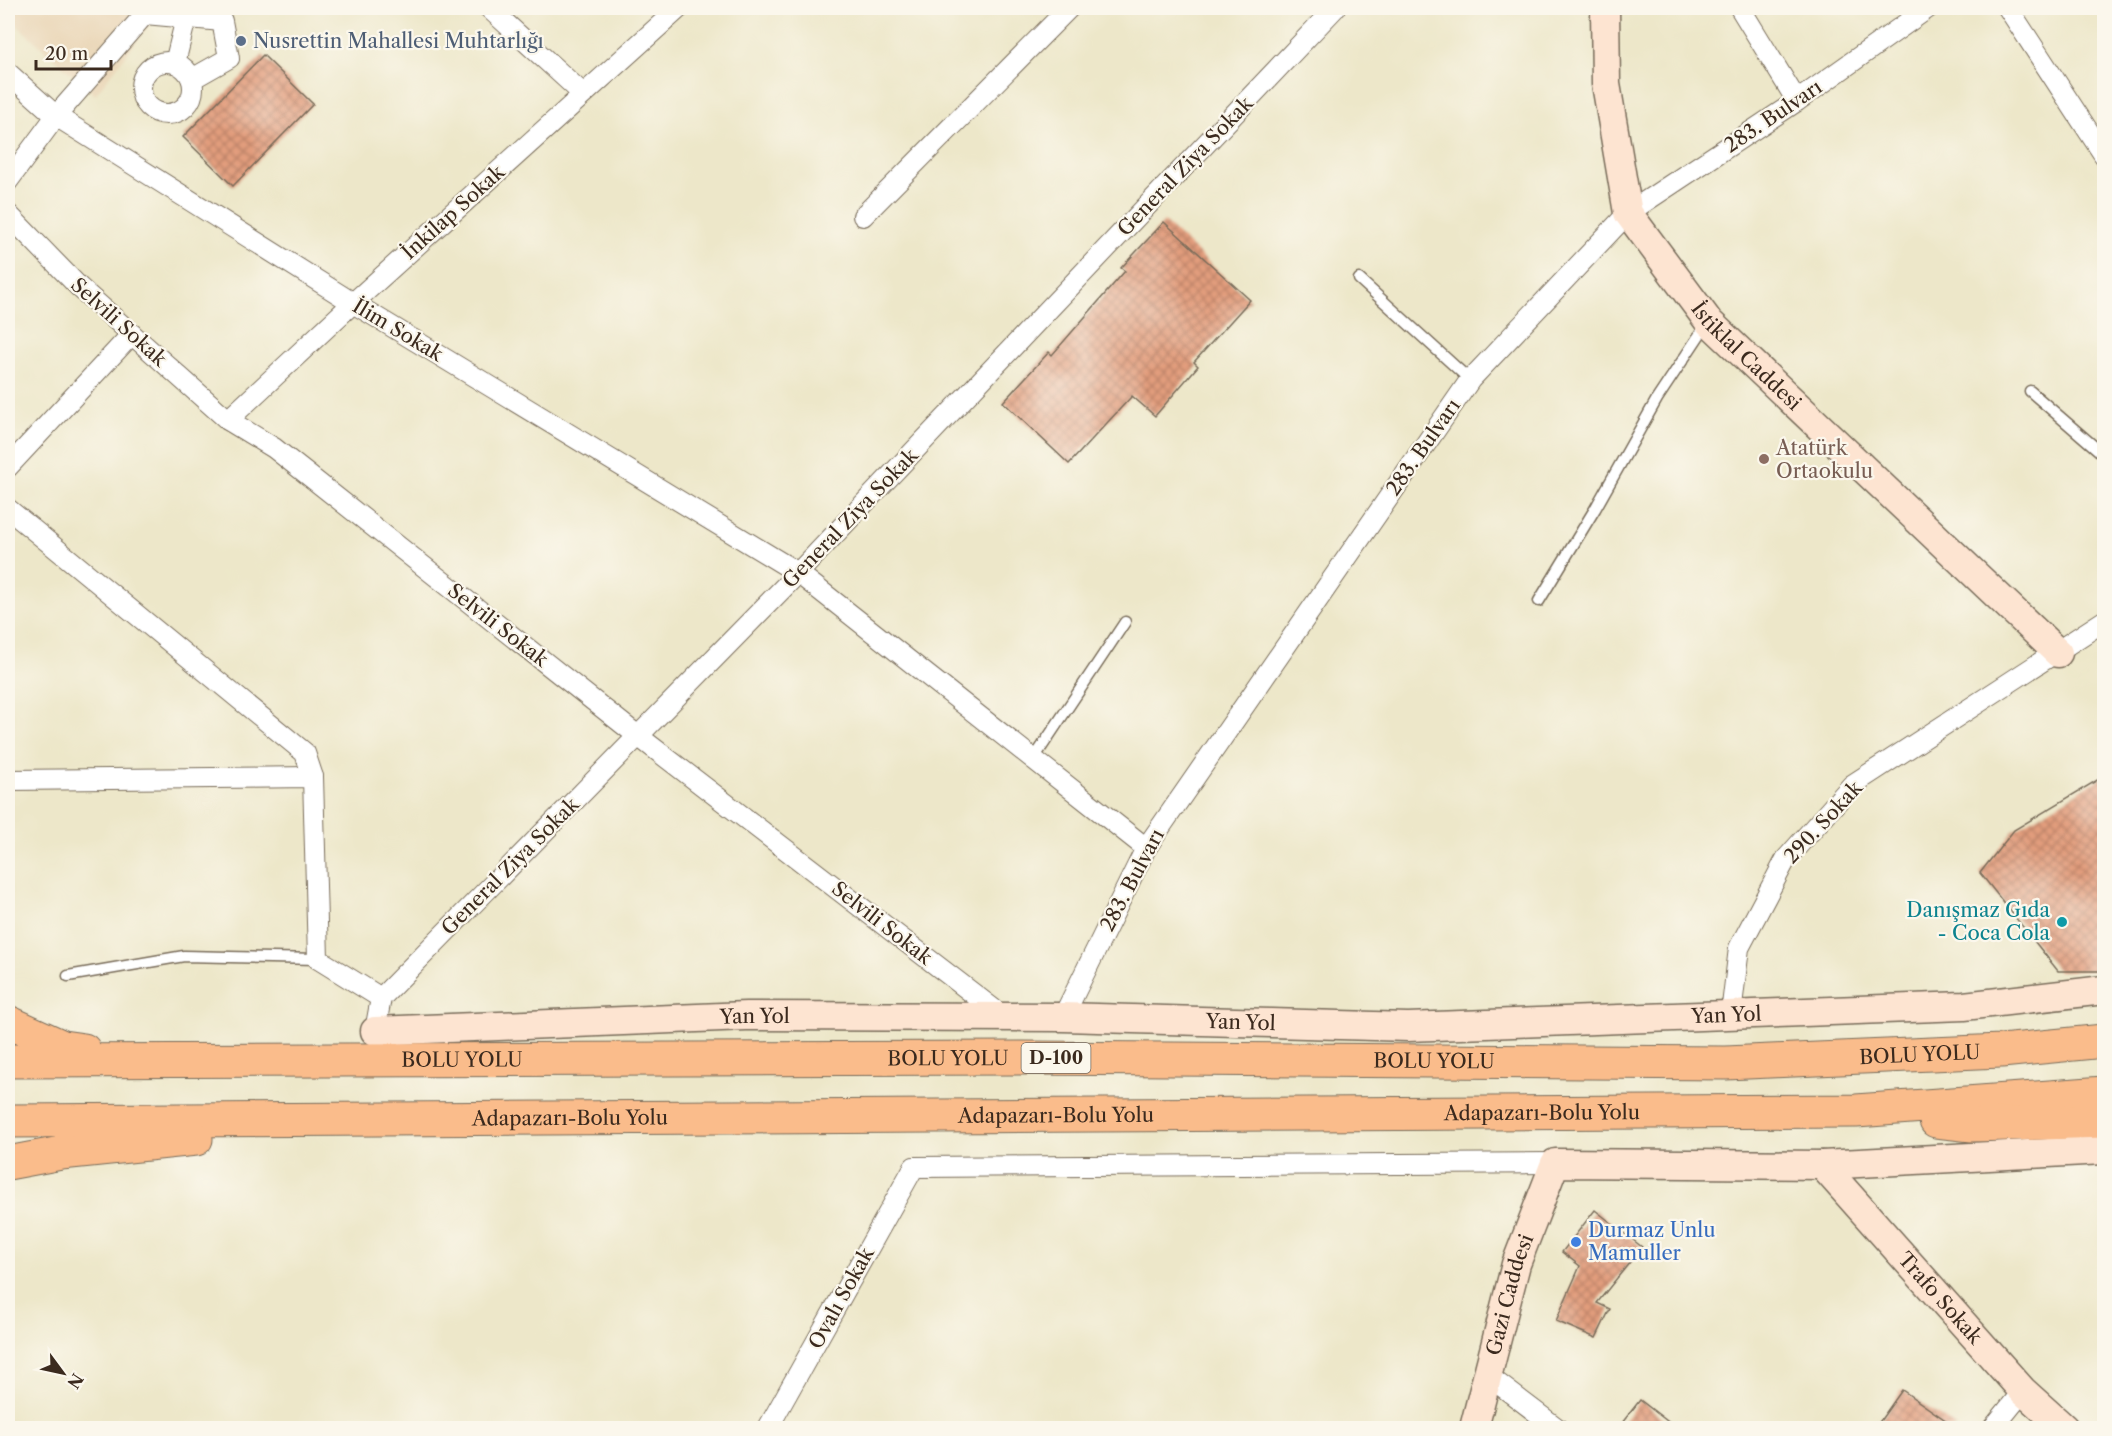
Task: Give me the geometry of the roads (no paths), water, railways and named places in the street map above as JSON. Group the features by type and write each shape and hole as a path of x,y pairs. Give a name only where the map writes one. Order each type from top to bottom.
{"highway":[{"path":"8,1022 63,1047 181,1060"},
{"path":"2001,1051 2104,1030"},
{"name":"BOLU YOLU","path":"8,1061 1024,1058 1726,1063 2001,1051 2104,1041"},
{"name":"Adapazarı-Bolu Yolu","path":"8,1121 1856,1111 2104,1093"},
{"path":"1856,1111 1972,1125 2104,1121"},
{"path":"8,1163 60,1153 384,1119"}],"street":[{"path":"489,8 584,94"},
{"name":"İnkilap Sokak","path":"228,420 353,303 679,8"},
{"path":"863,216 1069,8"},
{"name":"General Ziya Sokak","path":"381,998 798,573 1335,8"},
{"name":"İstiklal Caddesi","path":"1605,8 1606,84 1628,213 1709,322 2058,653"},
{"path":"1740,8 1797,101"},
{"name":"283. Bulvarı","path":"1063,1017 1146,848 1470,380 1628,213 1797,101 1928,8"},
{"path":"2008,8 2104,155"},
{"path":"8,181 56,116 149,11 186,18 222,21 229,58 192,79"},
{"path":"175,63 186,18"},
{"path":"158,63 175,63 188,72 192,79 192,95 189,103 183,109 166,114 157,112 144,100 141,82 151,67 158,63"},
{"name":"İlim Sokak","path":"12,83 56,116 353,303 798,573 1146,848"},
{"name":"Selvili Sokak","path":"8,214 79,287 228,420 274,448 638,736 1005,1018"},
{"path":"8,466 132,334"},
{"path":"8,509 305,753 313,777 318,959 381,998 375,1031"},
{"name":"290. Sokak","path":"1731,1014 1739,948 1785,859 1852,785 2104,621"},
{"path":"8,780 313,777"},
{"name":"Yan Yol","path":"375,1031 746,1016 1063,1017 1408,1027 1964,1006 2104,990"},
{"path":"1555,1163 1822,1165 2104,1150"},
{"name":"Ovalı Sokak","path":"768,1428 914,1167 1555,1163"},
{"name":"Gazi Caddesi","path":"1474,1428 1516,1264 1555,1163"},
{"name":"Trafo Sokak","path":"1822,1165 2023,1390 2064,1428"},
{"path":"1487,1375 1557,1428"},
{"path":"1993,1428 2023,1390"}],"lane":[{"path":"1359,279 1470,380"},
{"path":"1539,601 1595,509 1657,399 1709,322"},
{"path":"2030,391 2104,455"},
{"path":"1033,760 1125,622"},
{"path":"68,976 184,956 318,959"}],"place":[{"name":"Nusrettin Mahallesi Muhtarlığı","path":"241,41"},
{"name":"Atatürk Ortaokulu","path":"1764,459"},
{"name":"Danışmaz Gıda - Coca Cola","path":"2062,922"},
{"name":"Durmaz Unlu Mamuller","path":"1576,1242"}]}
